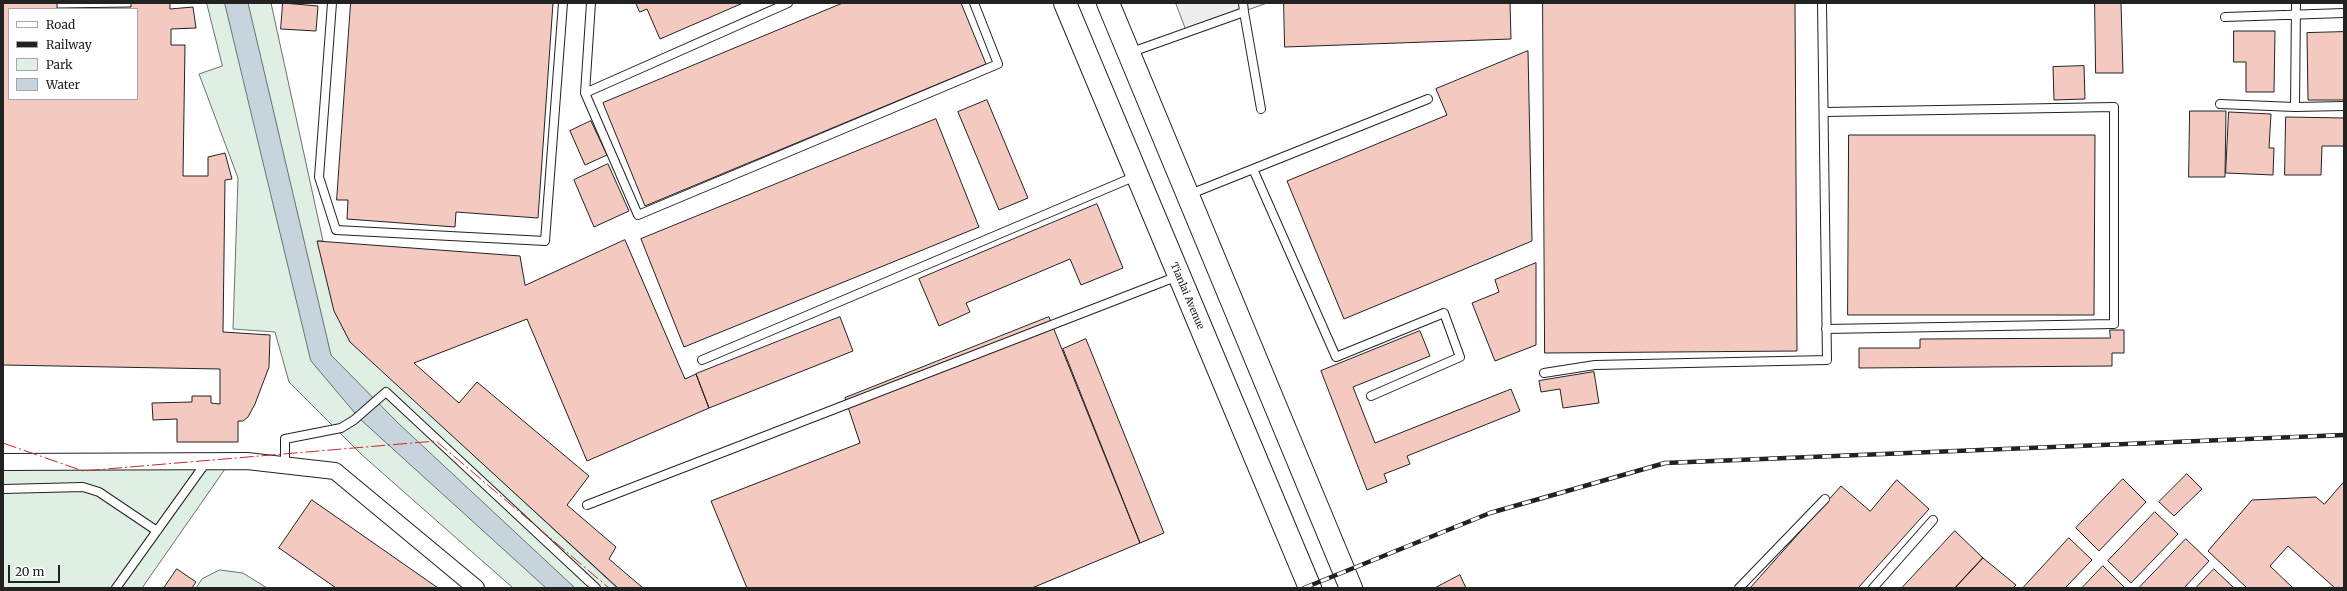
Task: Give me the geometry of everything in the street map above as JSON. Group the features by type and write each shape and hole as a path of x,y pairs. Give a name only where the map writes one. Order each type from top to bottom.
{"main road":[{"name":"Tianlai Avenue","path":"1065,3 1310,588"},
{"path":"1108,3 1351,588"}],"street":[{"path":"3,462 247,461 335,471 476,588"}],"lane":[{"path":"332,3 319,177 336,230 545,241 563,3"},
{"path":"590,3 586,93 638,215 998,64 974,3"},
{"path":"586,93 788,3"},
{"path":"1544,373 1595,365 1827,360 1822,3"},
{"path":"2295,107 2296,3"},
{"path":"1129,53 1243,7 1261,109"},
{"path":"2225,17 2344,13"},
{"path":"1188,195 1428,99"},
{"path":"2220,104 2295,107 2344,106"},
{"path":"1824,112 2114,107 2114,324 1826,329"},
{"path":"1253,169 1336,357 1444,313 1460,357 1371,396"},
{"path":"702,360 1137,176"},
{"path":"587,504 1179,276"},
{"path":"285,465 286,440 341,428 354,420 386,392 505,505 596,588"},
{"path":"116,588 207,461"},
{"path":"3,489 83,487 99,492 157,531"},
{"path":"1739,588 1825,499"},
{"path":"1873,588 1933,520"}],"green space":[{"path":"207,3 271,3 323,241 318,241 426,411 617,588 513,588 362,455 289,382 275,332 233,329 238,178 199,74 222,66"},
{"path":"232,459 142,588 3,588 3,462"},
{"path":"220,570 243,573 267,588 196,588 202,579"}],"shaded area":[{"path":"1176,3 1267,3 1187,32"}],"water":[{"path":"225,3 248,3 331,355 398,423 575,588 546,588 360,419 311,361"}],"building":[{"path":"3,3 57,3 57,8 131,7 131,3 170,3 170,9 193,7 196,28 171,29 171,45 185,45 183,176 208,176 208,157 225,153 232,179 225,180 223,332 270,335 269,367 255,404 248,417 243,421 238,421 238,442 177,442 177,419 153,420 152,403 192,402 192,396 211,396 211,403 220,404 220,369 3,365"},
{"path":"283,3 318,6 316,31 281,29"},
{"path":"351,3 553,3 538,218 456,212 455,227 347,219 348,200 337,200"},
{"path":"636,3 743,3 660,39 647,9 640,12"},
{"path":"843,3 961,3 986,64 645,206 603,103"},
{"path":"1284,3 1510,3 1511,39 1285,47"},
{"path":"1543,3 1795,3 1797,351 1545,353"},
{"path":"2095,3 2121,3 2123,73 2096,73"},
{"path":"2234,31 2275,31 2274,92 2246,92 2246,62 2234,62"},
{"path":"2344,32 2344,100 2308,100 2307,33"},
{"path":"1528,51 1532,241 1344,319 1287,181 1447,115 1436,89"},
{"path":"2084,66 2085,99 2054,100 2053,67"},
{"path":"987,100 1028,198 999,210 958,112"},
{"path":"2190,111 2226,111 2225,177 2189,177"},
{"path":"2229,112 2271,114 2269,148 2274,148 2273,175 2226,173"},
{"path":"2286,117 2344,118 2344,146 2322,146 2321,175 2285,175"},
{"path":"936,119 979,227 684,347 641,239"},
{"path":"591,121 607,155 585,165 570,131"},
{"path":"1849,135 2095,135 2094,315 1848,315"},
{"path":"608,164 629,211 594,227 574,180"},
{"path":"1097,204 1123,268 1081,285 1070,259 966,303 970,312 939,326 919,279"},
{"path":"625,240 685,379 696,374 709,408 587,461 527,319 414,363 459,403 477,382 589,476 567,505 616,547 609,559 643,588 618,588 350,342 334,311 317,241 520,256 525,285"},
{"path":"1536,263 1536,345 1495,361 1472,303 1499,292 1495,280"},
{"path":"840,317 853,351 709,408 696,374"},
{"path":"1049,317 1140,543 1032,588 747,588 711,501 860,443 845,398"},
{"path":"2110,330 2124,330 2124,353 2112,353 2112,366 1859,368 1859,348 1920,348 1920,339 2110,338"},
{"path":"1420,331 1430,356 1353,387 1375,443 1511,389 1520,411 1407,456 1410,464 1384,474 1387,482 1367,490 1321,371"},
{"path":"1086,339 1164,533 1140,543 1063,349"},
{"path":"1594,372 1599,403 1563,408 1560,389 1541,392 1539,381"},
{"path":"2187,474 2202,489 2174,516 2159,502"},
{"path":"2123,479 2146,502 2099,551 2076,528"},
{"path":"1897,480 1929,509 1858,588 1750,588 1841,486 1870,511"},
{"path":"2344,482 2344,588 2335,588 2288,546 2270,566 2293,588 2247,588 2208,551 2252,500 2316,497 2324,504"},
{"path":"312,500 438,588 336,588 279,548"},
{"path":"2155,512 2178,534 2131,583 2108,561"},
{"path":"1955,531 1983,558 1955,588 1902,588"},
{"path":"2069,538 2092,560 2065,588 2023,588"},
{"path":"2186,539 2209,561 2184,588 2139,588"},
{"path":"1983,558 2016,585 2013,588 1955,588"},
{"path":"2103,566 2125,588 2082,588"},
{"path":"177,569 196,582 192,588 164,588"},
{"path":"2214,569 2234,588 2196,588"},
{"path":"1460,575 1466,588 1435,588"}],"railway":[{"path":"1304,588 1490,513 1665,463 2344,435"}],"power":[{"path":"3,443 83,471 436,441 609,588"}]}
